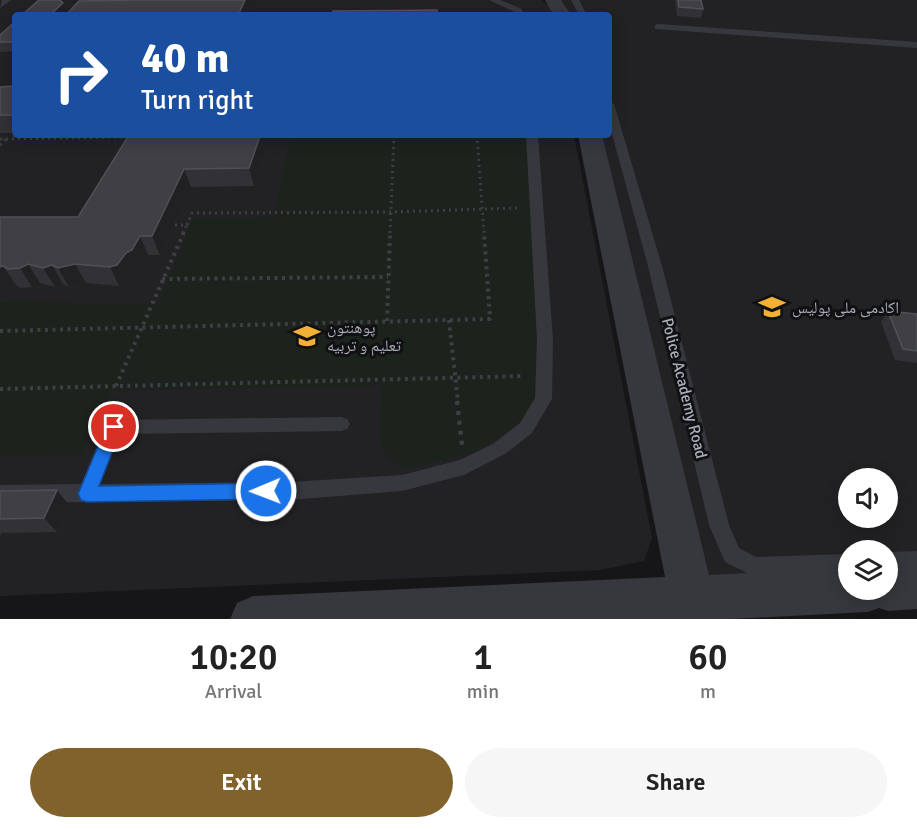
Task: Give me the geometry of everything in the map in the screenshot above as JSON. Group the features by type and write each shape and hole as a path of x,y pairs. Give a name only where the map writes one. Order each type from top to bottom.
{"street":[{"path":"591,138 681,553 696,608"},
{"path":"898,588 917,587"},
{"path":"253,619 696,608 838,593"}],"lane":[{"path":"0,6 7,0"},
{"path":"493,0 519,12"},
{"path":"658,27 917,45"},
{"name":"Police Academy Road","path":"612,115 655,266 719,525 732,555 755,567 838,564"},
{"path":"0,494 289,491 391,483 464,467 499,448 526,428 543,399 545,340 532,138"},
{"path":"87,494 114,427 341,424"},
{"path":"898,562 917,561"}],"path":[{"path":"0,139 70,138"},
{"path":"128,147 133,138"},
{"path":"387,321 394,138"},
{"path":"0,331 490,319 477,138"},
{"path":"0,145 6,139"},
{"path":"116,386 192,213 392,212 537,207"},
{"path":"163,225 187,225"},
{"path":"162,279 388,277"},
{"path":"448,320 464,467"},
{"path":"0,389 544,375"}],"shaded area":[{"name":"پوهنتون تعلیم و تربیه","path":"0,0 541,0 549,6 550,12 12,12 12,138 575,138 652,538 644,561 600,570 0,596"},
{"name":"اکادمی ملی پولیس","path":"553,0 917,0 917,587 898,588 898,540 838,540 838,591 693,597 591,138 612,138 612,12 560,12"},
{"path":"290,138 529,138 540,336 536,395 523,420 478,451 421,466 400,467 387,458 381,441 382,385 109,391 81,455 0,457 0,302 158,304 193,219 274,217"}],"building":[{"path":"39,0 60,0 63,3 53,12 25,12"},
{"path":"245,0 239,12 69,12 79,1"},
{"path":"678,0 701,0 703,9 679,7"},
{"path":"437,10 437,12 333,12"},
{"path":"12,25 12,42 0,42 0,35"},
{"path":"12,86 12,115 0,115 0,87"},
{"path":"127,138 259,138 249,168 184,169 152,236 140,236 132,250 126,253 117,265 110,267 75,264 58,268 52,265 43,268 28,264 20,268 0,267 0,217 78,217"},
{"path":"888,311 917,314 917,351 903,349"},
{"path":"57,490 44,518 0,519 0,491"}],"place":[{"name":"اکادمی ملی پولیس","path":"772,307"},
{"name":"پوهنتون تعلیم و تربیه","path":"307,336"}],"route":[{"path":"114,427 87,494 266,491"}]}
